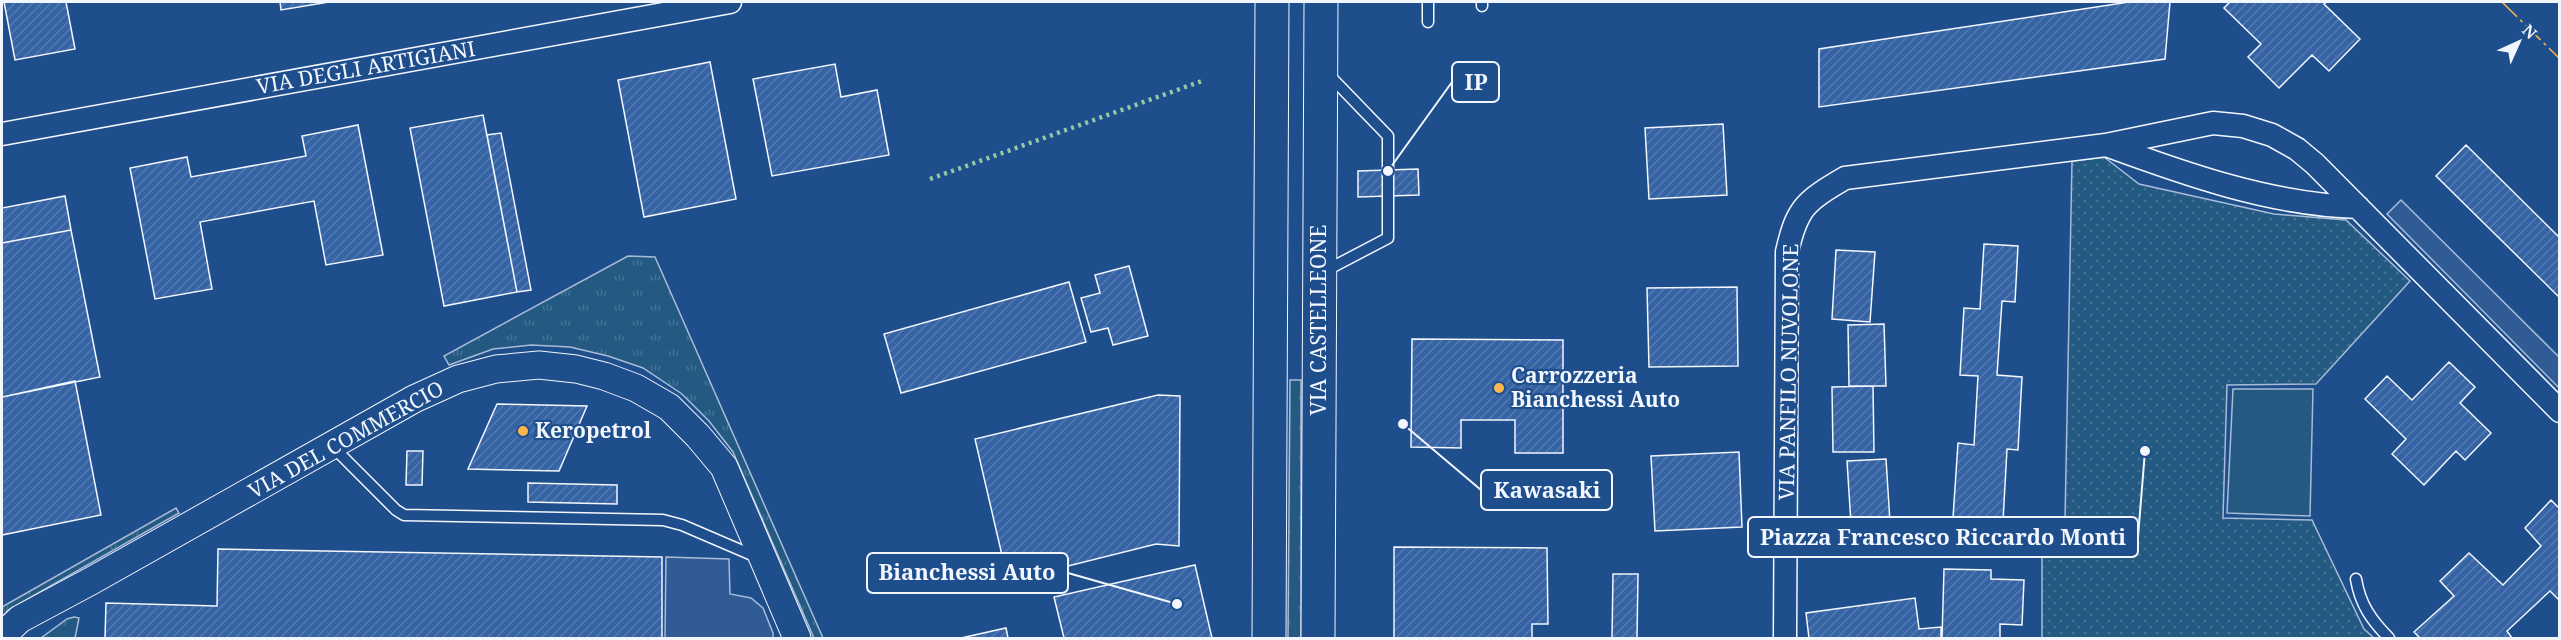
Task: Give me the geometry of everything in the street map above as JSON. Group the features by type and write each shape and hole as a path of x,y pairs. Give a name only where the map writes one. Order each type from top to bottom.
{"main road":[{"path":"1269,639 1272,2"},
{"name":"VIA CASTELLEONE","path":"1318,639 1321,2"}],"street":[{"name":"VIA DEGLI ARTIGIANI","path":"2,134 730,2"},
{"name":"VIA PANFILO NUVOLONE","path":"1785,639 1787,252 1794,222 1814,197 1845,178 2106,145 2213,123 2243,126 2272,135 2297,149 2315,165 2559,411"},
{"name":"VIA PANFILO NUVOLONE","path":"2106,145 2158,164 2285,200 2321,206 2358,207"},
{"path":"2285,200 2302,194 2310,186 2315,165"},
{"name":"VIA DEL COMMERCIO","path":"51,602 91,582 414,399 458,379 496,369 539,365 576,369 636,388 669,407 698,436 724,467 797,639"},
{"path":"2,636 20,619 51,602"},
{"path":"16,639 26,625 51,602"}],"lane":[{"path":"1428,2 1428,22"},
{"path":"1319,274 1389,238 1388,136 1321,67"},
{"path":"332,447 396,510 404,515 663,520 682,525 762,559"},
{"path":"2356,579 2358,594 2365,611 2390,639"}],"green space":[{"path":"2104,157 2139,184 2274,214 2346,220 2410,281 2316,384 2227,385 2223,518 2312,520 2364,629 2374,638 2042,638 2042,523 2065,520 2072,161"},
{"path":"628,256 655,257 823,638 814,638 733,452 709,421 682,394 643,368 608,356 570,347 531,345 493,349 449,365 444,356"},
{"path":"1290,380 1301,380 1301,638 1288,638"},
{"path":"2233,389 2313,389 2310,516 2227,513"},
{"path":"176,508 179,513 8,610 2,617 2,607"},
{"path":"79,618 75,638 41,638 67,619"}],"shaded area":[{"path":"2401,200 2559,357 2559,388 2387,214"},
{"path":"666,557 729,559 730,594 751,598 763,608 773,638 665,638"}],"building":[{"path":"4,2 66,2 75,49 15,60"},
{"path":"280,2 329,2 281,10"},
{"path":"2129,2 2170,2 2165,59 1819,107 1819,49"},
{"path":"2230,2 2327,2 2324,4 2360,39 2329,71 2312,55 2279,88 2248,57 2261,44 2224,8"},
{"path":"710,62 736,199 644,217 618,80"},
{"path":"835,64 841,97 877,90 889,155 772,176 753,79"},
{"path":"483,115 517,292 444,306 410,128"},
{"path":"1723,124 1727,195 1649,199 1645,128"},
{"path":"358,125 383,255 326,265 314,201 200,222 212,289 155,299 130,168 187,157 191,177 306,156 302,136"},
{"path":"501,133 531,290 517,292 487,135"},
{"path":"2466,145 2560,238 2560,298 2436,176"},
{"path":"1418,169 1419,195 1358,197 1358,171"},
{"path":"65,196 71,230 2,243 2,208"},
{"path":"71,230 100,377 2,397 2,243"},
{"path":"1984,244 2018,246 2015,302 2002,301 1997,375 2022,377 2018,450 2007,449 2003,521 1953,518 1958,443 1974,445 1978,376 1960,375 1964,308 1980,309"},
{"path":"1836,250 1875,252 1870,322 1832,319"},
{"path":"1129,266 1148,336 1113,345 1108,328 1091,332 1081,298 1100,293 1095,275"},
{"path":"1069,282 1086,342 901,393 884,334"},
{"path":"1737,287 1738,366 1649,367 1647,288"},
{"path":"1884,324 1886,386 1849,386 1848,325"},
{"path":"1412,339 1563,340 1563,453 1515,453 1515,420 1461,420 1461,448 1411,447"},
{"path":"2449,362 2475,387 2460,403 2491,433 2465,460 2456,451 2424,485 2392,454 2406,439 2365,399 2387,376 2412,400"},
{"path":"75,381 101,515 2,535 2,397"},
{"path":"1873,386 1874,452 1833,452 1832,387"},
{"path":"1158,395 1180,396 1179,546 1156,544 1008,581 975,439"},
{"path":"497,404 587,406 559,471 468,469"},
{"path":"407,451 423,451 422,485 406,485"},
{"path":"1739,452 1742,527 1655,531 1651,456"},
{"path":"1886,459 1890,522 1851,524 1847,461"},
{"path":"528,483 617,485 617,504 528,502"},
{"path":"2551,500 2560,509 2560,601 2550,591 2507,631 2512,638 2420,638 2414,632 2454,596 2440,581 2469,553 2503,585 2541,546 2525,528"},
{"path":"1394,547 1547,548 1548,624 1532,624 1532,638 1394,638"},
{"path":"218,549 662,557 662,638 105,638 106,603 217,606"},
{"path":"1195,565 1212,638 1064,638 1054,597"},
{"path":"1944,569 1991,570 1991,579 2024,580 2022,625 2000,624 2000,638 1942,638"},
{"path":"1613,574 1638,574 1637,638 1612,638"},
{"path":"1915,598 1919,629 1941,627 1941,638 1809,638 1806,613"},
{"path":"1006,628 1008,638 961,638"}],"hedge":[{"path":"930,179 1202,81"}],"power":[{"path":"2502,2 2560,59"}],"place":[{"name":"IP","path":"1388,171"},
{"name":"Carrozzeria Bianchessi Auto","path":"1499,388"},
{"name":"Kawasaki","path":"1403,424"},
{"name":"Keropetrol","path":"523,431"},
{"name":"Piazza Francesco Riccardo Monti","path":"2145,451"},
{"name":"Bianchessi Auto","path":"1177,604"}]}
